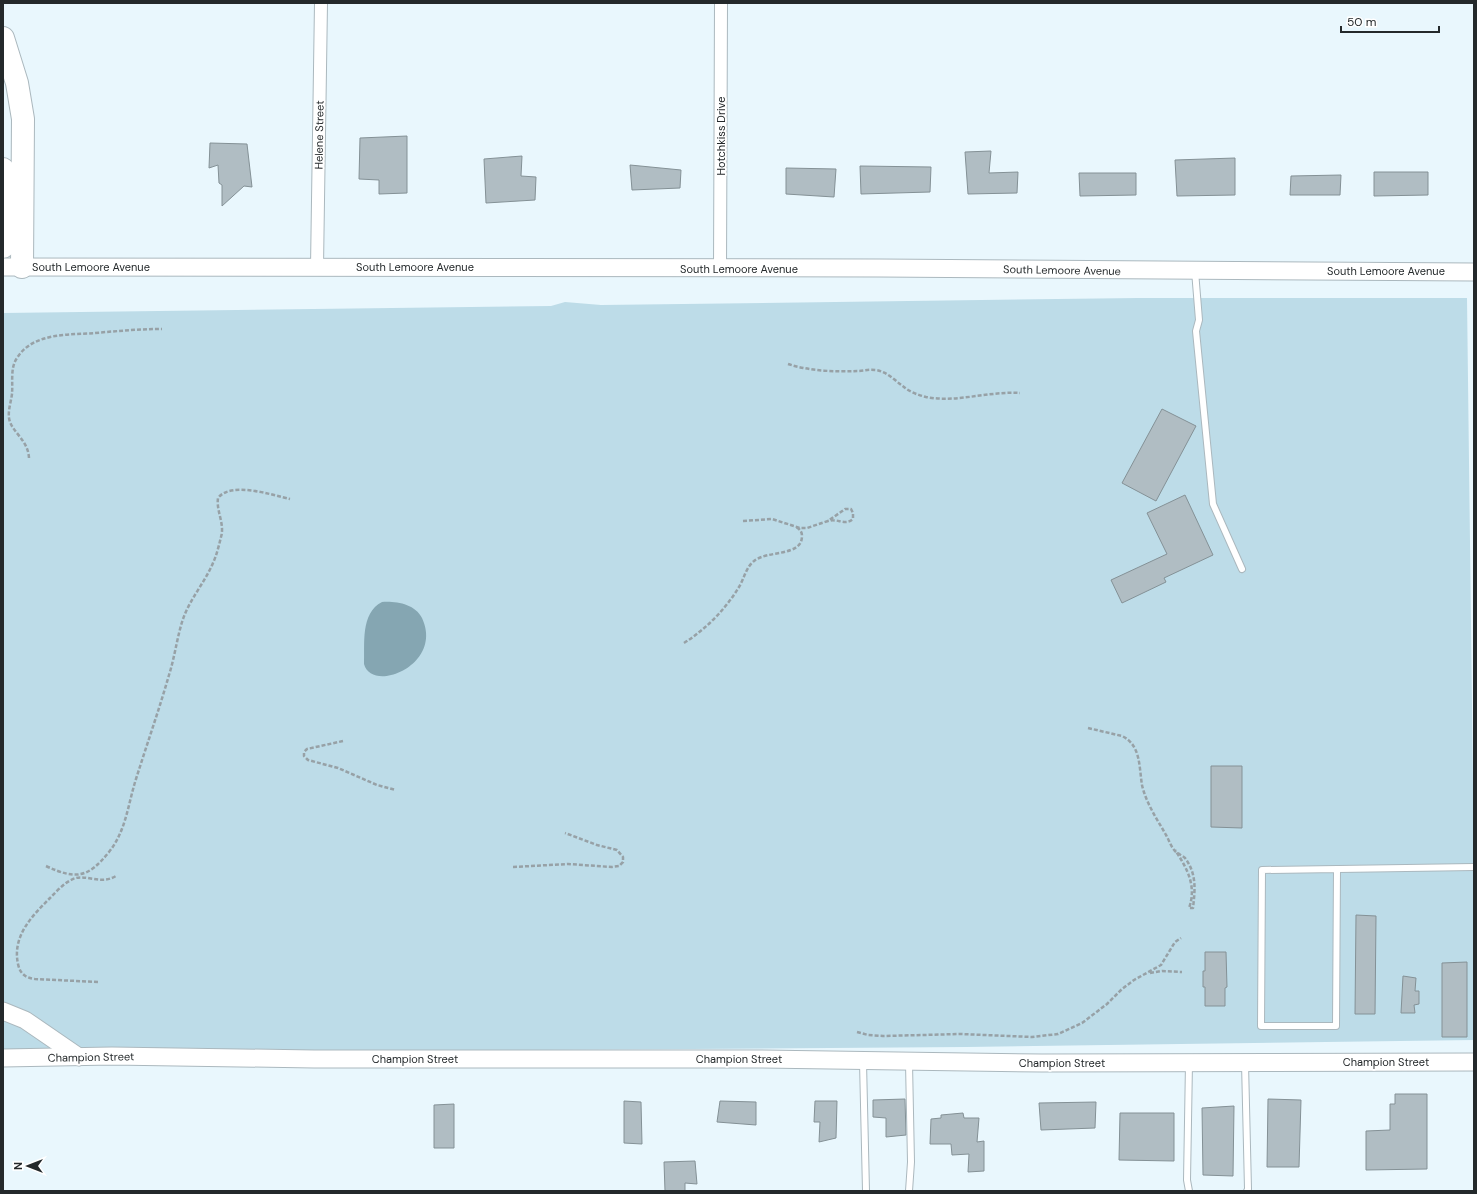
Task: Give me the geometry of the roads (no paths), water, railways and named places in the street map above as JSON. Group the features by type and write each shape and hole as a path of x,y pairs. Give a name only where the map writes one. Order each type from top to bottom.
{"highway":[{"path":"3,38 17,83 23,119 12,267"},
{"path":"3,169 3,248"}],"street":[{"name":"Helene Street","path":"317,267 321,3"},
{"name":"Hotchkiss Drive","path":"720,269 721,3"},
{"name":"South Lemoore Avenue","path":"12,267 979,269 1474,272"},
{"path":"3,1011 25,1020 79,1057"},
{"name":"Champion Street","path":"3,1058 761,1058 909,1062 1474,1062"}],"lane":[{"path":"1195,271 1199,320 1196,330 1213,504 1242,570"},
{"path":"1337,869 1336,1026 1261,1026 1262,870 1474,867"},
{"path":"863,1061 866,1191"},
{"path":"909,1062 911,1162 909,1191"},
{"path":"1189,1063 1187,1180 1189,1191"},
{"path":"1245,1063 1247,1191"}]}
